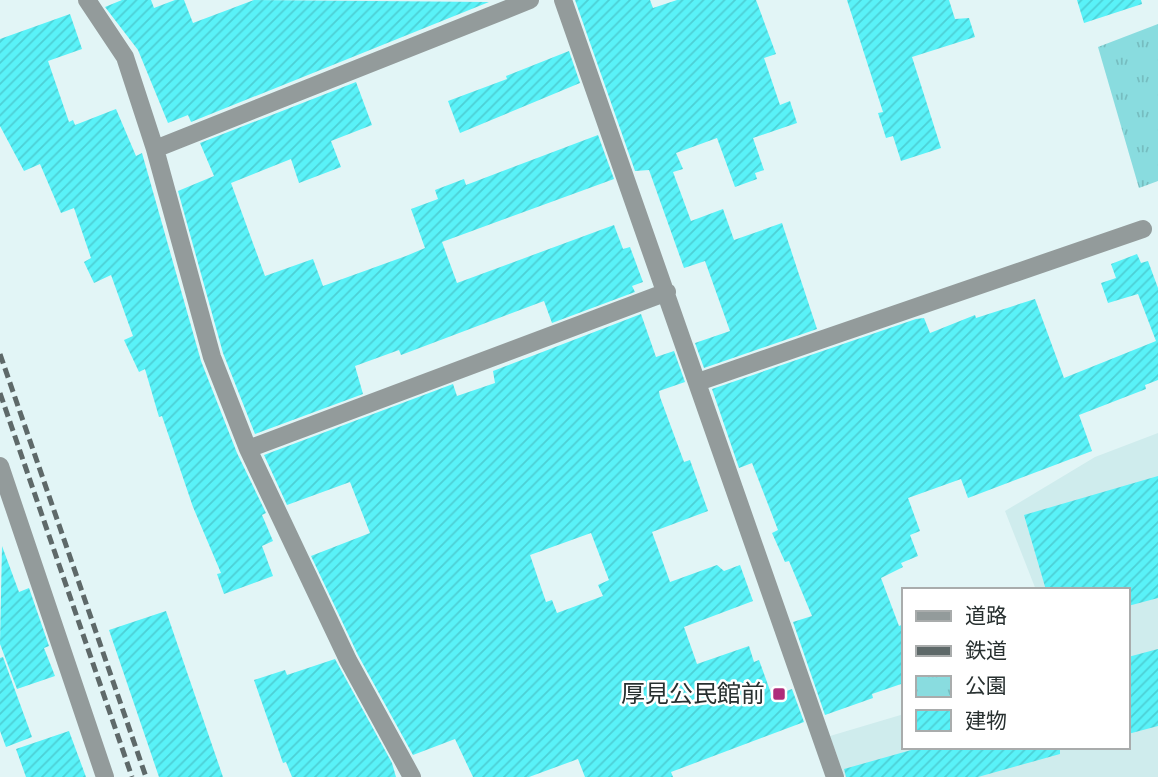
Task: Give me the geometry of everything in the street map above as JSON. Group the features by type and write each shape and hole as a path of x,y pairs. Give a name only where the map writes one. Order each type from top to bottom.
{"street":[{"path":"87,0 125,57 155,149 212,357 248,449 348,660 412,777"},
{"path":"155,149 530,0"},
{"path":"563,0 835,777"},
{"path":"698,383 1143,229"},
{"path":"248,449 667,292"},
{"path":"0,466 105,777"}],"shaded area":[{"path":"1158,433 1158,777 845,777 830,736 902,715 902,749 1130,749 1130,588 1035,588 1005,511 1095,457"}],"green space":[{"path":"1158,24 1158,181 1139,188 1098,47"}],"building":[{"path":"122,0 151,0 154,8 175,0 184,0 193,23 254,0 489,2 191,122 188,115 168,123 138,50 105,7"},
{"path":"575,0 650,0 653,8 677,0 756,0 776,54 764,58 780,105 790,101 797,123 753,138 764,170 755,173 757,179 735,187 717,138 676,153 683,169 673,172 691,221 723,209 734,240 782,223 817,329 704,368 695,343 730,331 705,261 684,268 649,170 635,171"},
{"path":"847,0 949,0 955,19 969,18 975,37 912,57 941,148 901,161 893,136 886,138 878,113 883,112"},
{"path":"1077,0 1141,0 1142,4 1084,23"},
{"path":"70,14 82,49 48,61 69,122 73,120 75,125 116,109 136,156 142,153 201,361 237,453 266,513 262,515 273,541 262,546 273,576 224,594 217,574 221,573 193,507 162,416 159,417 145,369 139,372 124,340 133,336 111,275 94,283 84,262 91,258 74,208 61,213 40,164 24,171 0,126 0,39"},
{"path":"569,51 580,83 460,133 448,101 507,79 506,76"},
{"path":"356,82 372,125 331,141 341,167 299,183 291,159 231,183 265,276 313,259 323,286 425,248 411,209 438,199 435,190 464,179 466,185 598,135 614,179 442,242 457,283 614,225 623,249 630,247 643,282 632,286 635,292 552,323 544,301 401,355 399,350 355,366 363,394 255,434 223,353 178,191 214,176 200,143"},
{"path":"1137,254 1141,263 1148,261 1158,288 1158,380 1145,385 1146,389 1079,415 1092,451 968,498 961,479 908,498 920,531 910,535 918,556 901,563 903,567 881,578 899,626 902,625 902,684 872,694 873,698 825,715 793,622 812,616 789,561 785,562 772,533 778,530 752,463 739,468 712,389 916,319 924,318 930,333 975,315 976,318 1035,299 1064,378 1156,341 1138,294 1108,303 1101,283 1116,278 1111,264"},
{"path":"641,314 656,357 674,351 685,382 659,391 660,397 684,462 690,460 708,511 652,532 670,582 717,565 724,571 740,565 753,601 684,627 697,664 749,646 754,662 759,660 772,696 792,689 804,722 671,772 673,777 585,777 578,759 529,777 473,777 455,739 413,755 358,655 311,556 370,533 350,482 287,505 264,455 453,384 457,396 495,383 493,371","holes":["591,533 609,580 598,585 603,596 557,613 552,600 546,602 530,555"]},
{"path":"1158,476 1158,598 1130,605 1130,588 1045,588 1024,515"},
{"path":"2,546 19,592 29,588 49,646 44,648 55,676 17,689 0,644"},
{"path":"166,611 223,777 159,777 109,630"},
{"path":"1158,649 1158,726 1130,733 1130,656"},
{"path":"3,657 32,737 6,747 0,731 0,658"},
{"path":"335,659 392,763 396,777 292,777 286,762 283,763 254,680 285,670 287,675"},
{"path":"69,731 86,777 26,777 16,749"},
{"path":"915,749 1060,749 1060,754 978,777 846,777 844,769"}],"railway":[{"path":"0,354 146,777"},
{"path":"0,393 132,777"}],"place":[{"name":"厚見公民館前","path":"779,694"}]}
